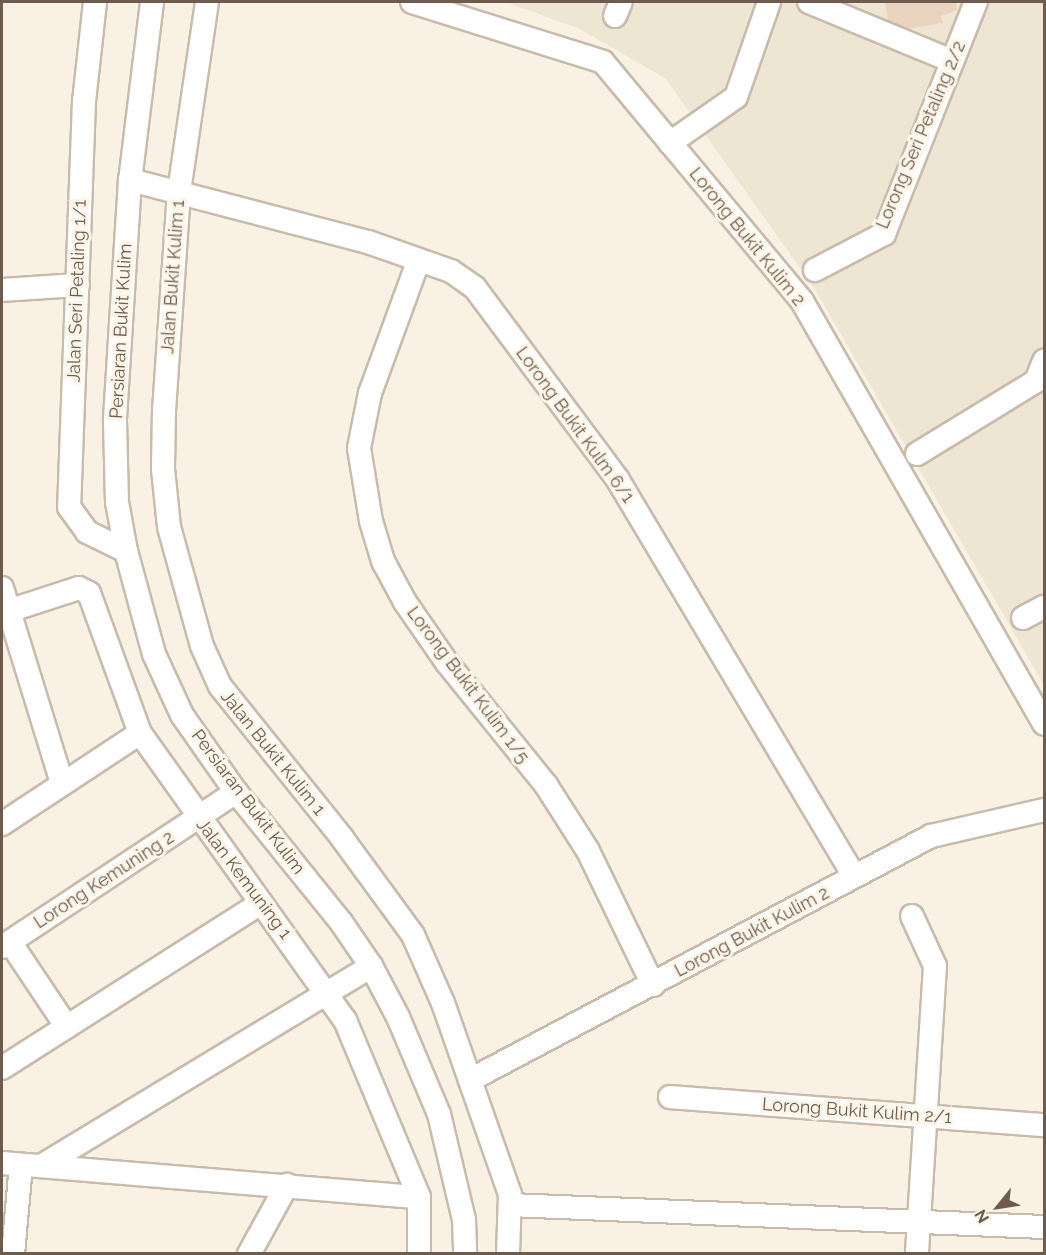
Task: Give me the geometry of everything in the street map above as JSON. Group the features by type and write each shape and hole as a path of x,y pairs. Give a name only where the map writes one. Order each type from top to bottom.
{"street":[{"name":"Jalan Seri Petaling 1/1","path":"95,2 84,101 69,507 87,532 126,551"},
{"name":"Persiaran Bukit Kulim","path":"152,2 130,180 115,421 117,502 126,551 154,654 182,715 236,792 371,966 398,1017 439,1114 464,1221 465,1254"},
{"name":"Jalan Bukit Kulim 1","path":"207,2 178,191 163,469 169,527 202,646 220,686 241,717 342,838 413,935 443,1003 510,1194 508,1254"},
{"name":"Lorong Bukit Kulim 2","path":"412,2 603,62 802,301 1044,724"},
{"path":"670,143 736,97 769,2"},
{"path":"809,2 952,61"},
{"name":"Lorong Seri Petaling 2/2","path":"815,270 884,234 976,2"},
{"name":"Lorong Bukit Kulm 6/1","path":"130,180 368,242 418,262 450,271 475,288 618,480 854,876"},
{"name":"Lorong Bukit Kulim 1/5","path":"418,262 370,393 359,448 371,521 383,561 405,602 448,664 546,785 588,851 653,985"},
{"path":"2,290 78,285"},
{"path":"917,454 1036,381 1044,361"},
{"path":"2,588 5,612 62,783"},
{"name":"Jalan Kemuning 1","path":"5,612 79,588 89,593 140,733 199,819 328,992 345,1020 419,1197 419,1254"},
{"path":"1023,618 1044,607"},
{"path":"2,824 140,733"},
{"name":"Lorong Kemuning 2","path":"6,944 199,819 236,792"},
{"name":"Lorong Bukit Kulim 2","path":"470,1080 932,836 1044,810"},
{"path":"2,1068 261,903"},
{"path":"912,916 935,966 917,1254"},
{"path":"6,944 67,1027"},
{"path":"22,1164 371,966"},
{"name":"Lorong Bukit Kulim 2/1","path":"670,1097 1044,1125"},
{"path":"22,1164 419,1197"},
{"path":"13,1254 22,1164"},
{"path":"249,1254 287,1185"},
{"path":"510,1205 1044,1227"}],"shaded area":[{"path":"505,2 1044,2 1044,685 814,288 666,79 580,29"}],"building":[{"path":"885,2 956,2 957,10 941,16 943,23 901,30 888,21"}]}
